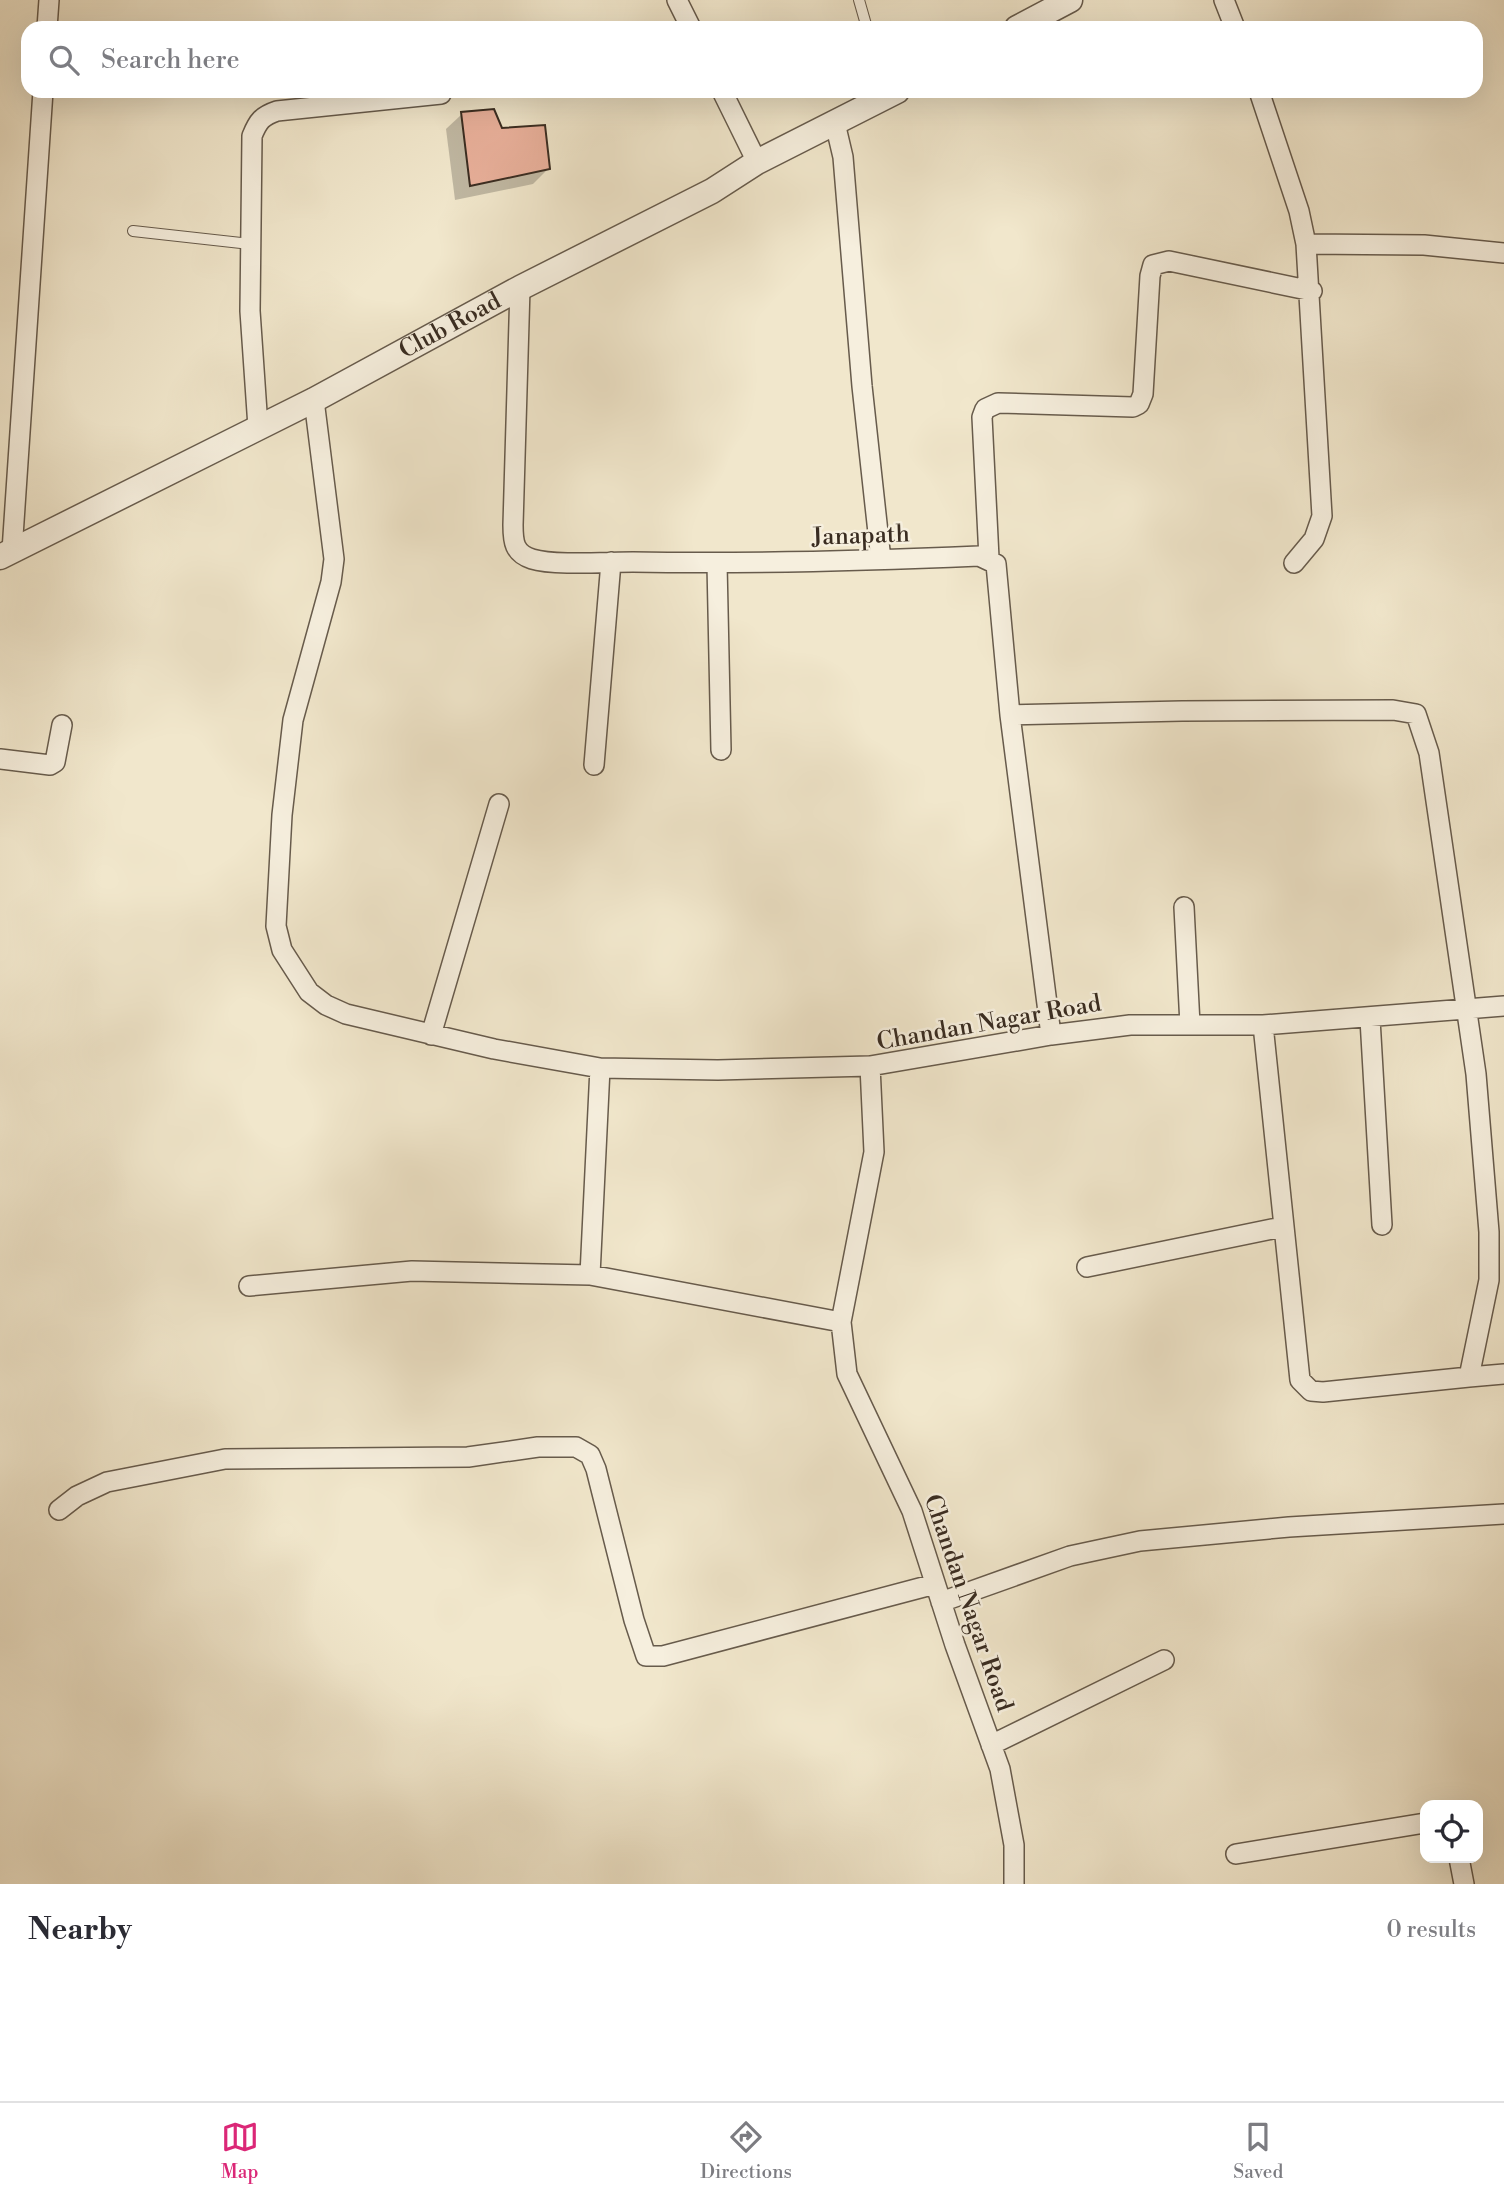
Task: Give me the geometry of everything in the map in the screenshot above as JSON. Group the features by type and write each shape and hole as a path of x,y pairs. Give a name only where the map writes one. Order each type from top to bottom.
{"street":[{"path":"48,21 49,0"},
{"path":"1030,21 1070,0"},
{"path":"1224,0 1232,21"},
{"path":"6,554 42,98"},
{"path":"258,427 250,311 252,136 264,115 277,111 402,98"},
{"path":"725,98 757,162"},
{"name":"Club Road","path":"6,554 314,400 520,288 712,191 757,162 883,98"},
{"path":"1261,98 1299,211 1307,244 1312,292 1322,516 1314,539 1294,563"},
{"path":"835,123 843,157 862,386 881,560"},
{"path":"1307,244 1424,246 1504,253"},
{"path":"1051,1035 1010,715 1000,576 996,564 989,558 982,417 985,409 998,403 1133,407 1139,404 1143,394 1150,276 1153,265 1169,261 1312,292"},
{"name":"Janapath","path":"520,288 513,543 519,553 533,559 717,564 989,558"},
{"path":"314,400 334,559 331,582 293,720 282,815 276,926 282,950 293,971 309,992 326,1005 346,1014 430,1035 600,1068 718,1070 870,1066"},
{"path":"594,765 611,562"},
{"path":"717,564 721,751"},
{"path":"1010,715 1182,710 1393,710 1416,714 1429,753 1476,1073 1490,1257 1482,1320 1469,1377"},
{"path":"0,759 50,765 55,762 62,725"},
{"path":"430,1035 499,804"},
{"path":"1184,907 1190,1024"},
{"name":"Chandan Nagar Road","path":"1014,1884 1012,1822 991,1745 902,1487 869,1426 847,1374 841,1321 874,1152 870,1066 1051,1035 1130,1025 1262,1025 1370,1019 1504,1006"},
{"path":"1370,1019 1382,1225"},
{"path":"1262,1025 1300,1380 1311,1391 1504,1374"},
{"path":"590,1275 600,1068"},
{"path":"1087,1267 1282,1227"},
{"path":"249,1286 412,1271 590,1275 841,1321"},
{"path":"59,1510 77,1496 107,1482 212,1460 277,1456 468,1457 538,1447 576,1447 590,1455 596,1469 634,1620 646,1656 663,1656 938,1593 1130,1542 1289,1527 1504,1514"},
{"path":"991,1745 1164,1660"},
{"path":"1236,1854 1420,1824"},
{"path":"1460,1863 1464,1884"}],"lane":[{"path":"859,0 865,21"},
{"path":"133,231 250,244"}],"building":[{"path":"494,109 502,128 545,125 550,169 470,186 461,112"}]}
